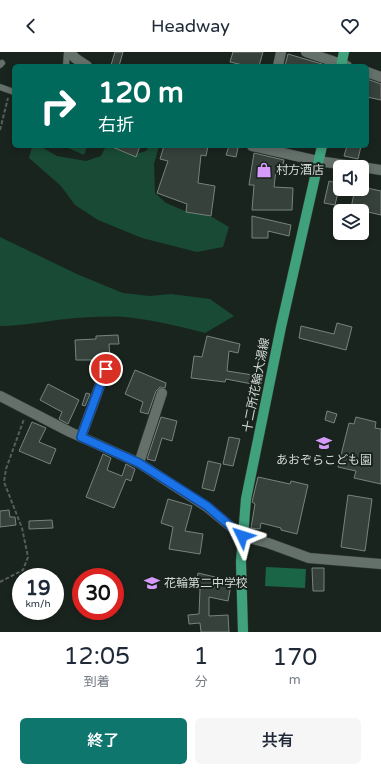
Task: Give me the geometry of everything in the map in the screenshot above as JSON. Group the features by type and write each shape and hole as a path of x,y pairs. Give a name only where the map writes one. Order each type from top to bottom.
{"main road":[{"path":"343,64 344,52"},
{"name":"十二所花輪大湯線","path":"243,632 241,562 246,499 280,327 321,148"}],"street":[{"path":"68,52 84,64"},
{"path":"279,64 282,52"},
{"path":"306,52 338,64"},
{"path":"369,73 381,77"},
{"path":"263,148 333,163"},
{"path":"369,168 381,170"},
{"path":"81,437 106,369"},
{"path":"139,463 162,393"},
{"path":"0,396 81,437 139,463 207,506 242,536 268,543 309,558 381,564"}],"lane":[{"path":"66,64 68,52"},
{"path":"0,87 12,91"}],"path":[{"path":"0,130 12,91"},
{"path":"0,582 23,570 28,557 22,528 4,482 6,469 28,410"}],"shaded area":[{"path":"32,148 43,148 57,156 86,161 101,156 105,148 122,148 125,153 132,155 146,151 148,148 158,148 154,164 155,193 166,203 185,211 212,217 229,227 223,247 197,252 142,238 98,220 75,205 61,186 29,158"},
{"path":"68,148 86,148 84,155"},
{"path":"0,237 79,275 123,293 150,296 171,294 210,299 234,316 205,333 161,322 126,317 104,316 0,326"},
{"path":"266,567 306,569 305,588 265,586"}],"building":[{"path":"115,52 123,52 120,64 111,64"},
{"path":"233,52 263,52 260,64 238,64 230,62"},
{"path":"288,54 322,64 286,64"},
{"path":"369,80 381,84 381,100 369,97"},
{"path":"115,148 139,148 136,157"},
{"path":"163,148 208,148 206,156 201,155 198,183 215,186 211,216 186,212 187,204 157,193 168,161 160,159"},
{"path":"228,148 238,148 236,157 226,155"},
{"path":"346,148 361,148 358,159 344,156"},
{"path":"254,153 284,160 282,171 276,170 274,187 293,188 292,210 252,210 254,185 249,185"},
{"path":"329,181 333,182 333,196 337,196 335,204 324,203"},
{"path":"369,188 381,191 381,215 369,212 369,204 352,204 354,196 369,196"},
{"path":"252,216 291,225 289,236 268,231 268,238 252,238"},
{"path":"337,323 352,327 346,350 299,338 301,326 334,334"},
{"path":"118,335 119,344 109,344 110,359 103,359 97,375 91,373 93,360 76,360 75,340 96,339 96,336"},
{"path":"207,336 240,344 238,353 229,351 227,371 253,375 252,384 226,379 225,382 191,378 194,356 202,357"},
{"path":"135,370 166,383 165,388 160,387 156,391 148,414 140,412 143,402 125,394"},
{"path":"48,384 79,400 68,424 59,419 62,412 40,400"},
{"path":"86,393 90,394 85,406 82,405"},
{"path":"327,411 337,414 334,423 325,420"},
{"path":"161,417 177,421 172,441 162,438 155,461 147,459"},
{"path":"356,417 376,422 375,428 381,429 381,484 354,478 356,471 338,467 349,423 354,424"},
{"path":"32,422 46,428 39,442 56,449 50,464 19,451"},
{"path":"229,437 240,439 233,466 223,464"},
{"path":"103,454 111,458 107,470 122,476 126,464 135,469 131,481 126,479 114,508 86,497"},
{"path":"208,461 221,464 214,491 202,488"},
{"path":"258,477 290,484 291,481 308,485 297,534 261,523 260,529 251,528 255,504 252,502"},
{"path":"348,495 372,499 365,551 341,547"},
{"path":"168,499 192,506 185,531 203,534 200,554 169,549 173,527 161,523"},
{"path":"9,510 10,517 15,517 16,525 0,527 0,511"},
{"path":"52,520 53,528 29,529 29,521"},
{"path":"312,568 324,568 324,591 313,591"},
{"path":"198,573 215,577 214,582 231,585 228,601 209,597 209,616 228,615 229,632 201,632 200,623 189,624 188,615 199,614 200,589 195,588"}],"place":[{"name":"村方酒店","path":"264,170"},
{"name":"あおぞらこども園","path":"324,443"},
{"name":"花輪第二中学校","path":"152,583"}],"route":[{"path":"106,369 81,437 139,463 207,506 242,536"}]}
